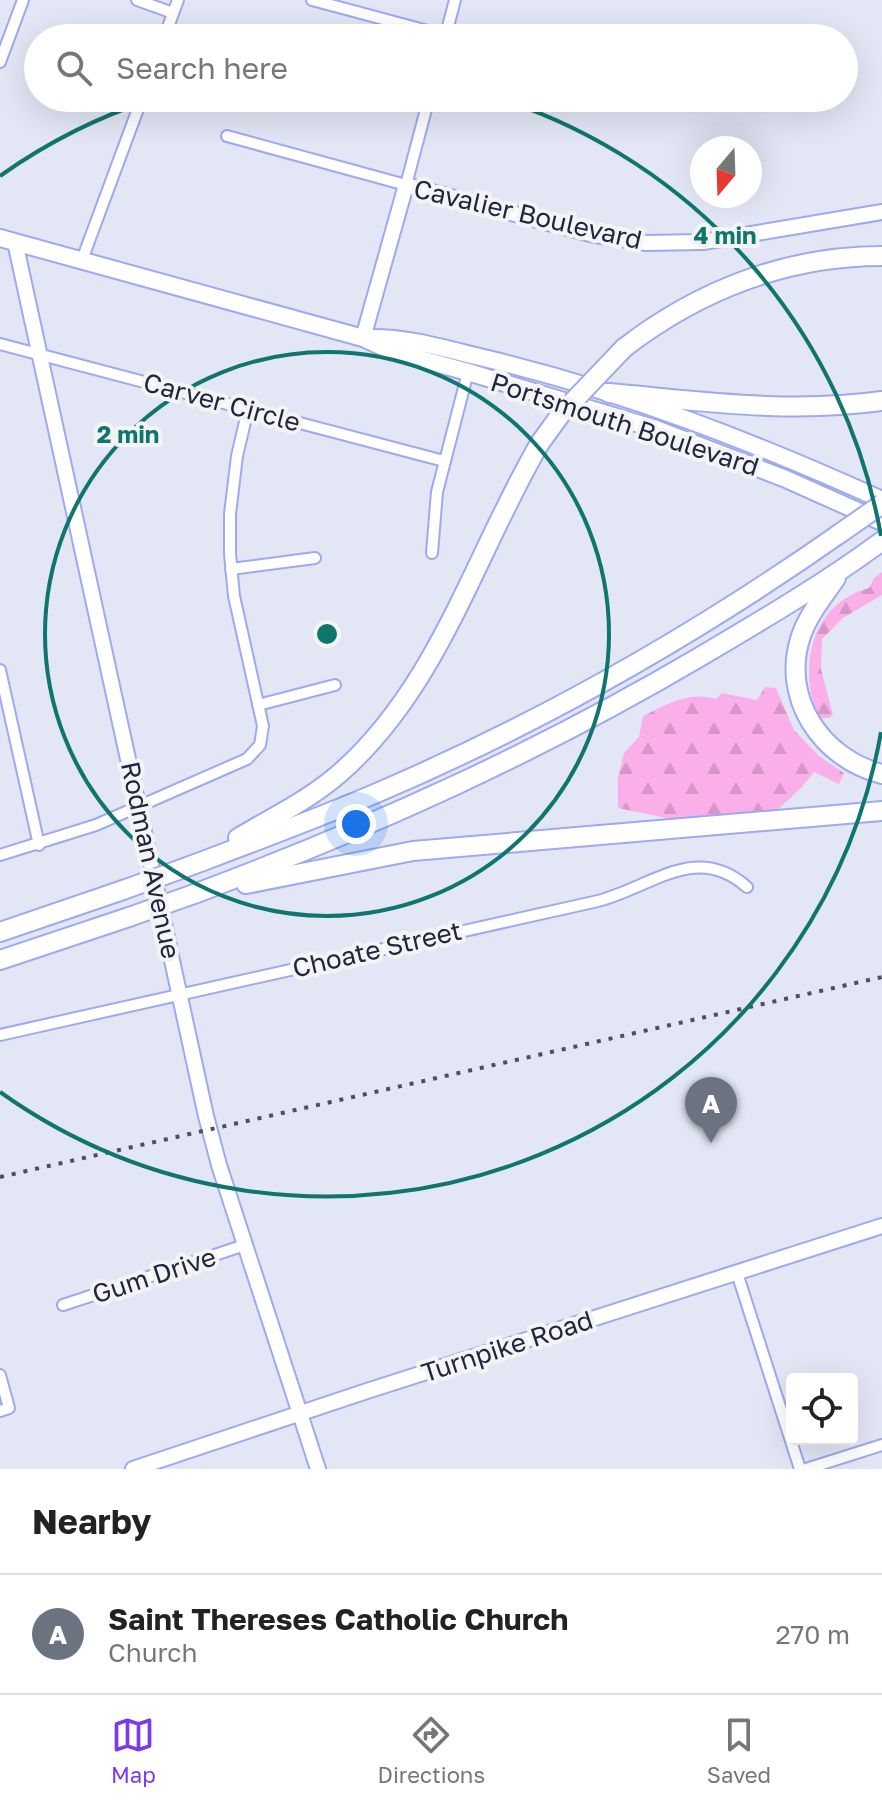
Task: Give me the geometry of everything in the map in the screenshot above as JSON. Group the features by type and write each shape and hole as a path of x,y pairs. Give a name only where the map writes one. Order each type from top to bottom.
{"highway":[{"path":"187,867 313,795 366,748 390,721 432,658 540,443 561,414 624,348 669,316 742,280 809,263 882,256"},
{"path":"609,393 788,408 882,401"},
{"path":"0,932 187,867 382,791 515,728 651,655 762,587 882,502"},
{"path":"0,960 283,861 526,753 644,690 841,571 882,541"},
{"path":"841,571 804,627 799,641 796,663 798,695 812,725 826,743 853,764 882,774"},
{"path":"194,894 413,851 882,811"}],"main road":[{"name":"Portsmouth Boulevard","path":"8,240 363,338 391,351 642,425 722,452 882,522"},
{"name":"Portsmouth Boulevard","path":"363,338 392,337 518,366 609,393 747,441 882,502"}],"street":[{"path":"0,62 23,0"},
{"path":"137,0 173,13"},
{"path":"169,24 178,0"},
{"path":"312,0 400,24"},
{"path":"450,24 455,0"},
{"path":"82,260 137,112"},
{"path":"363,338 425,112"},
{"name":"Cavalier Boulevard","path":"227,136 590,234 646,243 703,242 882,212"},
{"name":"Rodman Avenue","path":"8,240 40,354 206,1116 318,1469"},
{"name":"Carver Circle","path":"0,344 444,461"},
{"path":"432,553 437,492 468,372"},
{"path":"0,855 96,825 247,759 254,753 263,736 231,569 230,514 233,482 248,409"},
{"path":"231,569 315,558"},
{"path":"0,670 39,845"},
{"path":"258,705 335,685"},
{"name":"Choate Street","path":"0,1035 598,901 687,867 714,868 747,887"},
{"name":"Turnpike Road","path":"133,1469 882,1226"},
{"name":"Gum Drive","path":"63,1305 245,1245"},
{"path":"737,1273 803,1469 882,1445"},
{"path":"0,1375 9,1408 0,1411"}],"green space":[{"path":"882,572 882,595 843,618 822,639 821,669 833,715 819,718 809,678 814,640 834,608 849,596 869,588 874,578"},
{"path":"765,687 776,688 794,730 819,756 844,773 839,784 814,772 776,811 671,819 618,808 618,777 624,753 639,737 643,716 687,698 716,699 722,693 757,700"}],"railway":[{"path":"0,1177 882,977"}],"place":[{"name":"Saint Thereses Catholic Church","path":"711,1143"}]}
